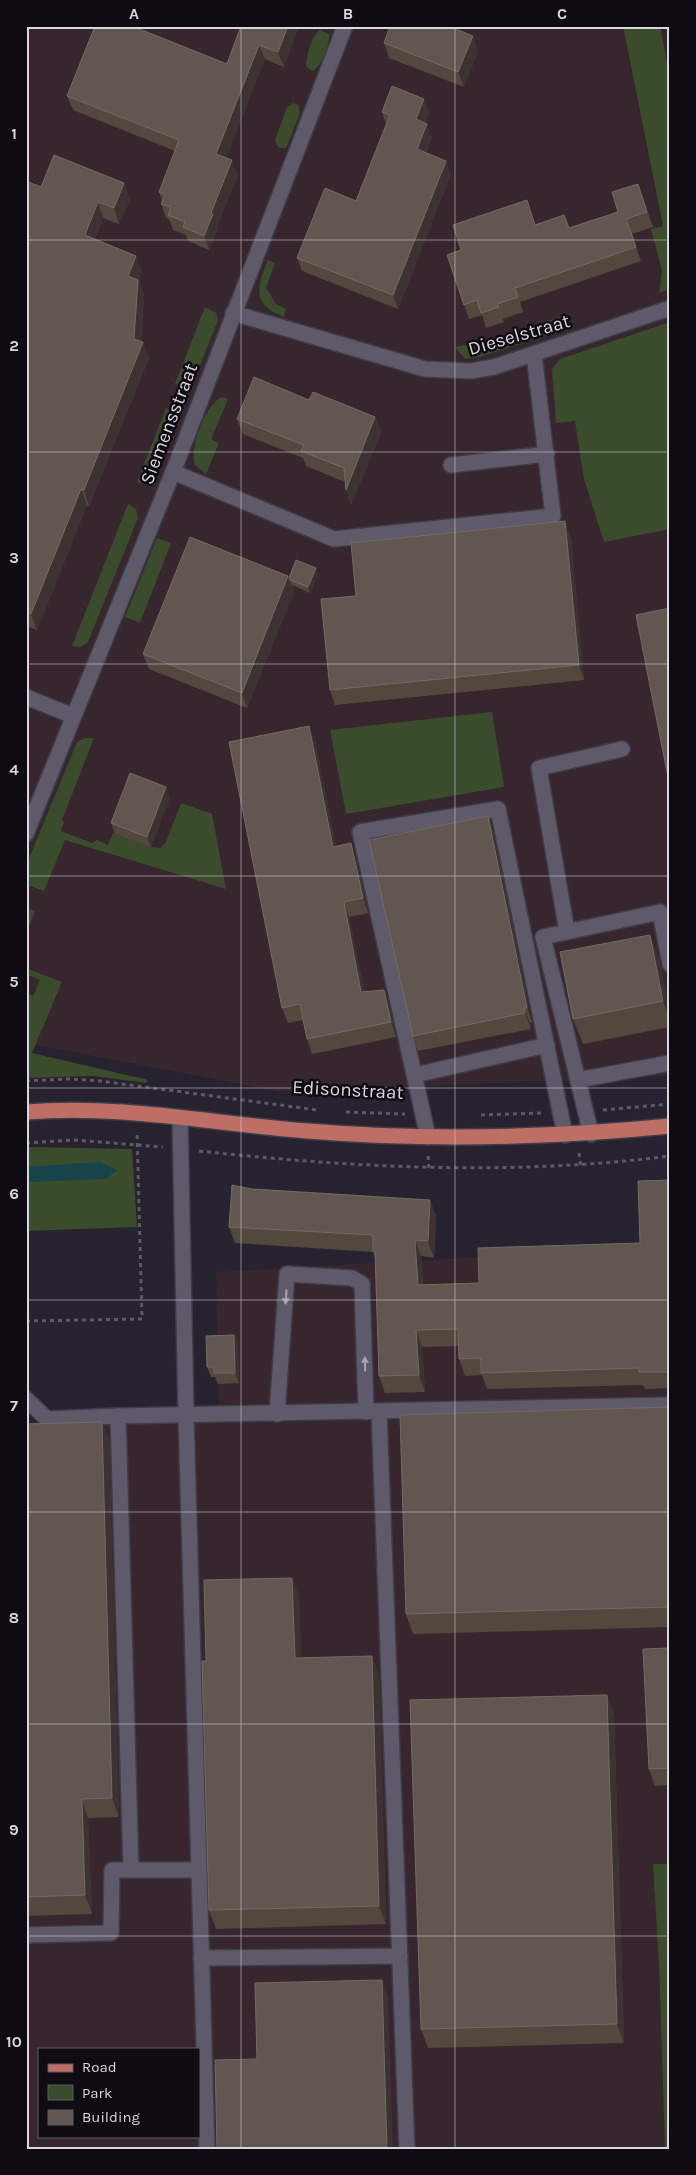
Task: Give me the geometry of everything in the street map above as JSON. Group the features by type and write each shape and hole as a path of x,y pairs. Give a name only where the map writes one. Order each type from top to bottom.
{"main road":[{"path":"26,1112 110,1111 308,1131 428,1137 592,1134 670,1126"}],"street":[{"name":"Siemensstraat","path":"26,834 173,472 345,26"},
{"name":"Dieselstraat","path":"233,313 425,369 471,371 534,354 670,308"},
{"path":"173,472 334,539 553,516 534,354"},
{"path":"451,465 547,454"},
{"path":"26,697 73,716"},
{"path":"567,932 539,768 622,749"},
{"path":"428,1137 360,832 498,809 566,1135"},
{"path":"592,1134 543,937 660,912 670,964"},
{"path":"415,1075 547,1045"},
{"path":"578,1080 670,1063"},
{"path":"180,1118 179,1149 186,1326 186,1416 207,2149"},
{"path":"277,1414 288,1274 352,1278 362,1284 372,1412 400,1956 407,2149"},
{"path":"26,1399 48,1420 118,1416 670,1405"},
{"path":"118,1416 131,1870"},
{"path":"26,1935 111,1933 112,1870 199,1870"},
{"path":"201,1958 400,1956"}],"path":[{"name":"Edisonstraat","path":"26,1081 68,1079 137,1085 252,1103 322,1111"},
{"path":"26,1321 142,1319 137,1085"},
{"path":"585,1111 670,1104"},
{"name":"Edisonstraat","path":"341,1112 424,1115"},
{"path":"477,1115 562,1113"},
{"path":"26,1143 74,1140 137,1144 308,1163 409,1168 581,1167 670,1156"}],"shaded area":[{"path":"26,26 670,26 670,1076 282,1092 26,1043"},
{"path":"100,1162 117,1170 106,1179 26,1182 26,1167"},
{"path":"670,1246 670,1968 659,1966 665,2149 26,2149 26,1423 219,1412 216,1272"}],"green space":[{"path":"623,26 660,26 670,79 670,289 659,293 662,270 651,229 663,226"},
{"path":"320,30 329,34 328,43 325,55 316,69 312,71 306,66 307,57 312,41"},
{"path":"293,103 298,105 300,113 286,148 279,148 275,140 287,107"},
{"path":"268,260 275,263 266,288 276,304 286,309 284,317 266,306 260,294 261,278"},
{"path":"205,307 216,313 218,320 195,378 188,385 175,384"},
{"path":"562,316 565,327 562,330 480,357 465,359 455,347 474,344"},
{"path":"670,322 670,529 604,542 584,479 575,421 556,423 552,369 560,359"},
{"path":"223,397 228,399 211,439 219,443 206,474 195,465 194,448 205,416 217,400"},
{"path":"166,408 175,416 176,424 166,454 152,480 144,483 137,482"},
{"path":"128,504 136,509 138,518 88,642 80,647 72,646"},
{"path":"157,538 171,543 140,623 125,617"},
{"path":"492,712 504,787 346,814 330,730"},
{"path":"85,738 94,738 62,820 64,822 61,831 92,843 97,840 108,845 113,833 151,847 160,848 166,842 181,803 212,814 226,889 65,840 44,891 30,886 26,882 26,866 77,742"},
{"path":"26,908 35,911 26,933"},
{"path":"26,968 62,982 32,1053 148,1080 146,1083 93,1076 26,1078 26,993 33,996 40,980 26,974"},
{"path":"26,1148 132,1149 137,1227 26,1231"},
{"path":"653,1864 670,1864 670,2149 665,2149 659,1965"}],"building":[{"path":"95,26 132,26 227,64 241,26 288,26 278,52 259,45 216,154 232,160 204,236 183,227 185,222 168,215 171,207 161,204 165,195 159,192 179,140 67,96"},
{"path":"390,26 448,26 473,36 458,72 384,43"},
{"path":"392,86 424,99 416,119 427,124 417,149 446,161 393,295 297,258 325,188 356,201 390,115 382,112"},
{"path":"54,155 124,183 114,208 98,202 85,235 136,256 128,276 138,280 134,339 143,342 84,490 81,489 31,614 26,612 26,181 41,187"},
{"path":"638,184 647,212 626,219 636,247 515,288 518,297 497,304 499,307 481,313 477,300 464,305 447,255 461,250 453,225 527,200 535,225 564,215 569,228 618,212 612,192"},
{"path":"254,377 309,400 313,392 375,417 346,490 344,468 301,451 304,445 237,419"},
{"path":"565,521 579,665 330,690 321,599 356,596 351,543"},
{"path":"190,537 288,576 242,693 143,654"},
{"path":"296,560 316,568 308,587 289,578"},
{"path":"670,608 670,787 636,615"},
{"path":"309,726 333,847 351,843 363,898 344,902 361,992 384,990 391,1022 307,1039 300,1004 282,1008 229,742"},
{"path":"130,773 166,787 147,837 111,823"},
{"path":"488,816 527,1008 524,1008 525,1013 413,1036 369,840"},
{"path":"650,935 663,1001 573,1019 560,952"},
{"path":"670,1180 670,1372 639,1372 638,1368 481,1373 481,1358 459,1359 458,1329 416,1330 419,1375 379,1376 373,1235 229,1227 232,1185 252,1189 430,1200 428,1241 415,1240 418,1285 479,1283 478,1248 640,1243 638,1181"},
{"path":"234,1335 235,1373 214,1373 214,1367 207,1367 206,1336"},
{"path":"670,1407 670,1607 406,1614 400,1415"},
{"path":"102,1422 112,1798 82,1799 85,1895 26,1897 26,1424"},
{"path":"292,1578 295,1658 372,1656 379,1906 209,1910 202,1661 206,1661 204,1580"},
{"path":"670,1648 670,1768 649,1769 643,1649"},
{"path":"607,1695 617,2024 421,2029 410,1700"},
{"path":"382,1980 387,2149 217,2149 215,2060 257,2059 255,1983"}]}
